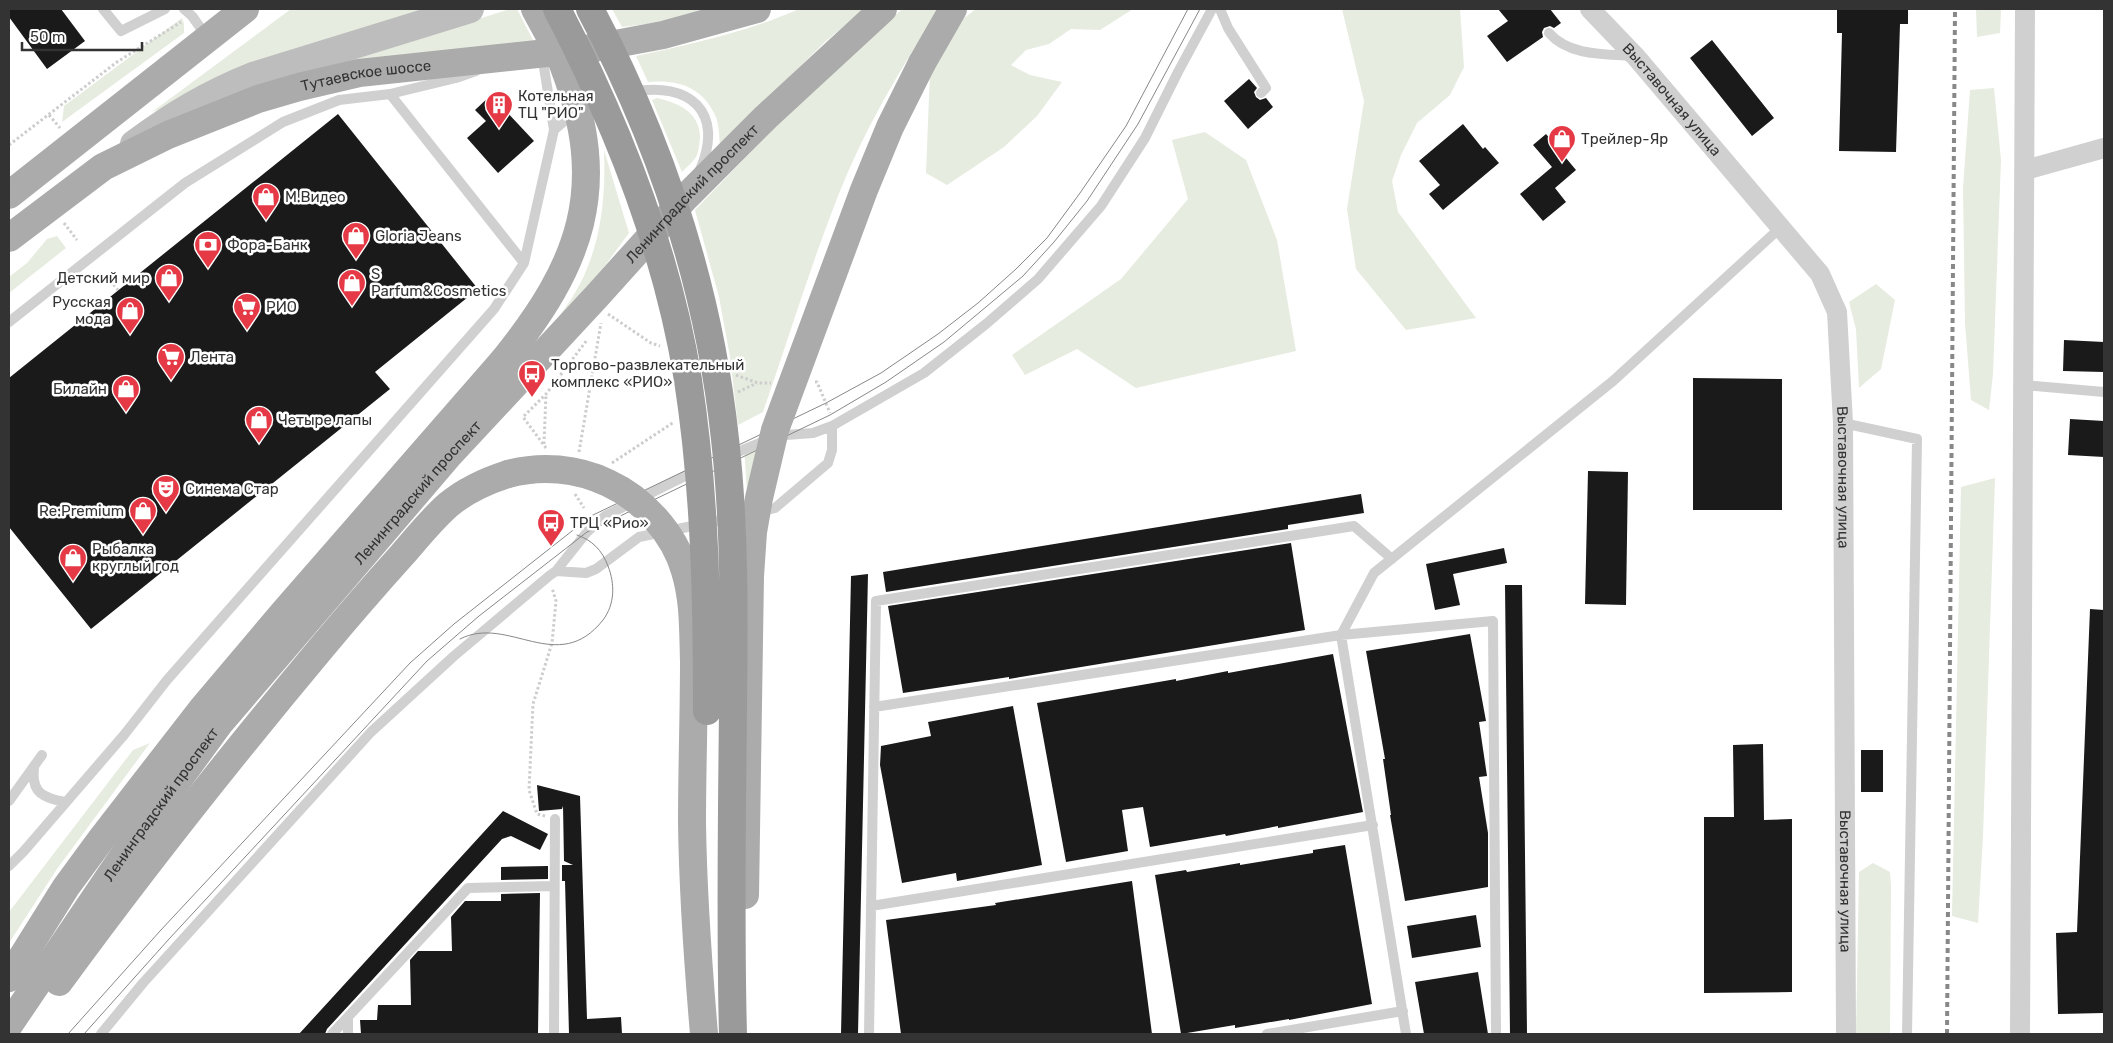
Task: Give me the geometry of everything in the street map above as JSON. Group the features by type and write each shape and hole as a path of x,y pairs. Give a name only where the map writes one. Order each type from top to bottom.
{"highway":[{"path":"557,9 601,96 632,172 654,237 679,332 694,422 701,495 707,624 706,711"},
{"path":"590,9 628,84 646,127 681,226 696,276 707,327 725,436 730,496 734,626 731,966 733,1034"}],"main road":[{"path":"9,195 194,20 245,9"},
{"name":"Ленинградский проспект","path":"9,978 81,866 202,709 503,361 533,324 554,291 570,256 582,220 587,186 585,145 575,97 564,64 535,9"},
{"name":"Тутаевское шоссе","path":"9,238 103,167 168,135 258,99 359,73 594,48 663,35 757,9"},
{"name":"Ленинградский проспект","path":"9,1025 125,854 219,724 449,455 686,197 766,117 883,9"},
{"path":"740,1034 744,967 750,576 753,532 759,498 776,430 864,190 890,127 922,63 953,9"},
{"path":"17,1034 34,1015 151,858 259,722 365,596 436,516 466,492 508,474 519,471 556,469 585,474 617,487 633,498 658,523 670,539 685,570 693,619 692,824 696,934 704,1034"}],"street":[{"path":"103,167 170,117 227,86 253,76 470,9"},
{"name":"Выставочная улица","path":"1590,9 1636,56 1820,274 1837,312 1843,423 1846,1034"},
{"path":"2020,1034 2025,9"},
{"path":"2025,170 2104,148"}],"lane":[{"path":"103,9 121,31 165,9"},
{"path":"101,1034 143,983 371,732 454,656 552,573 587,532 605,516 710,464 765,441 786,435 813,433 832,426 924,373 986,324 1038,279 1101,206 1135,154 1212,9"},
{"path":"1220,9 1228,28 1266,88 1261,93"},
{"path":"1549,33 1557,43 1583,52 1636,56"},
{"path":"9,866 124,735 167,680 494,308 524,263 554,130 542,55"},
{"path":"9,322 184,184 283,122 339,100 390,94 456,78 515,57"},
{"path":"299,87 330,92 339,100"},
{"path":"554,130 590,100 657,89 683,95 700,109 706,122 709,138 708,152 686,197"},
{"path":"390,94 524,263"},
{"path":"1406,1034 1341,635 1374,573 1613,381 1780,228"},
{"path":"2024,385 2104,392"},
{"path":"1843,423 1917,440 1907,1034"},
{"path":"552,573 586,573 596,569 639,537 775,508 828,463 832,450 832,426"},
{"path":"869,1034 876,601 1354,526 1392,559"},
{"path":"874,707 1341,635 1494,621 1496,1034"},
{"path":"9,801 42,755"},
{"path":"34,767 32,781 40,795 50,800 65,802"},
{"path":"554,1034 555,819"},
{"path":"871,906 1373,825"},
{"path":"9,860 24,851"},
{"path":"332,1034 468,888 554,886"},
{"path":"1267,1034 1403,1011"},
{"path":"348,1017 348,1034"}],"path":[{"path":"9,145 117,62 194,20"},
{"path":"49,115 60,128"},
{"path":"107,276 118,290"},
{"path":"523,417 546,394 608,314"},
{"path":"577,460 601,323"},
{"path":"732,395 758,383"},
{"path":"544,445 546,394"},
{"path":"611,464 681,418"},
{"path":"552,573 556,601 552,643 533,704 529,790 537,814 555,819"}],"shaded area":[{"path":"291,9 436,9 152,112"},
{"path":"510,9 517,9 534,42 323,68"},
{"path":"612,9 714,9 655,23 622,27"},
{"path":"799,9 864,9 825,42 720,145 716,117 704,98 697,92 679,84 659,81 648,82 636,56 739,31"},
{"path":"902,9 940,9 884,100 848,171 818,250 763,412 738,425 730,357 719,297 695,210 776,126"},
{"path":"976,9 1133,9 1100,30 1071,29 1049,44 1026,50 1011,65 1030,75 1062,82 1037,116 1004,147 947,185 926,173 930,71 964,18"},
{"path":"1342,9 1460,9 1464,67 1450,95 1417,123 1401,155 1392,181 1398,212 1476,318 1406,330 1356,269 1347,209 1364,101"},
{"path":"1976,9 2001,9 2000,33 1977,37"},
{"path":"182,18 184,33 62,122 64,106"},
{"path":"1994,88 2001,160 1993,374 1989,410 1971,400 1965,323 1963,188 1970,90"},
{"path":"657,98 681,106 697,122 700,139 698,153 682,172 652,100"},
{"path":"1205,132 1246,160 1277,240 1296,351 1136,388 1077,349 1025,375 1012,355 1121,279 1188,199 1172,140"},
{"path":"604,150 629,233 604,267 543,338 570,301 588,266 599,228 602,209"},
{"path":"57,236 66,248 9,293 9,277 27,263 47,239"},
{"path":"1876,284 1895,300 1881,369 1859,388 1856,329 1849,302"},
{"path":"759,440 747,492 744,446"},
{"path":"1995,478 1983,836 1978,923 1952,916 1961,487"},
{"path":"150,743 57,869 9,943 9,912 133,750"},
{"path":"1873,863 1890,872 1890,1034 1856,1034 1859,872"}],"building":[{"path":"9,9 61,9 85,41 47,69 9,17"},
{"path":"1498,9 1550,9 1561,23 1554,28 1550,26 1544,28 1542,32 1543,37 1507,62 1487,36 1508,21"},
{"path":"1837,9 1908,9 1908,24 1900,24 1896,152 1839,151 1842,33 1837,33"},
{"path":"1712,40 1774,118 1752,136 1690,58"},
{"path":"1249,79 1257,88 1254,92 1256,97 1260,100 1266,98 1273,107 1248,129 1224,101"},
{"name":"Котельная ТЦ \"РИО\"","path":"491,95 534,141 498,173 467,138 486,121 475,110"},
{"name":"РИО","path":"338,114 478,289 375,372 390,389 91,629 9,527 9,378"},
{"path":"1463,124 1483,149 1485,147 1499,163 1443,210 1429,194 1440,185 1419,161"},
{"path":"1546,134 1576,170 1555,188 1566,202 1543,221 1520,194 1552,167 1533,145"},
{"path":"2064,340 2104,342 2104,372 2063,371"},
{"path":"1693,378 1782,379 1782,510 1693,510"},
{"path":"2070,419 2104,421 2104,457 2068,455"},
{"path":"1588,471 1628,472 1626,605 1585,604"},
{"path":"1361,494 1364,513 1288,525 1288,529 886,592 883,572"},
{"path":"1291,543 1305,630 1009,679 1009,677 903,693 888,606"},
{"path":"1504,548 1507,563 1453,574 1460,605 1435,610 1426,564"},
{"path":"868,574 858,1034 841,1034 851,576"},
{"path":"1505,585 1522,585 1527,1034 1510,1034"},
{"path":"2090,609 2104,610 2104,1013 2058,1014 2056,933 2077,932"},
{"path":"1470,634 1486,721 1479,722 1487,776 1479,777 1488,833 1488,887 1405,901 1390,815 1383,759 1385,759 1366,651"},
{"path":"1333,654 1363,812 1278,828 1278,826 1150,847 1143,807 1122,810 1128,851 1066,862 1037,703 1176,679 1176,681 1228,671 1228,673"},
{"path":"1013,706 1042,865 957,881 956,873 902,883 880,765 881,746 931,736 928,722"},
{"path":"1763,744 1764,820 1792,819 1792,992 1704,993 1704,817 1734,817 1733,745"},
{"path":"1861,750 1883,750 1883,792 1861,792"},
{"path":"537,785 580,796 587,1019 621,1017 622,1034 569,1034 565,881 562,881 562,865 573,865 564,861 563,806 562,809 539,811"},
{"path":"503,811 548,834 540,850 511,836 502,839 327,1029 325,1034 299,1034"},
{"path":"1345,845 1372,1004 1289,1020 1235,1028 1235,1025 1181,1034 1155,875 1186,870 1187,872 1240,863 1240,865 1313,853 1313,850"},
{"path":"548,866 548,879 501,880 501,867"},
{"path":"1132,881 1152,1034 901,1034 886,920 996,905 995,903"},
{"path":"540,893 538,1034 361,1034 360,1020 377,1020 378,1005 411,1005 410,960 418,951 452,951 451,917 465,901 501,901 501,894"},
{"path":"1476,915 1481,947 1412,958 1407,926"},
{"path":"1478,972 1488,1034 1424,1034 1415,982"}],"tram line":[{"path":"68,1034 160,931 410,663 454,624 591,516 826,403 881,373 938,334 978,303 1016,269 1047,238 1126,126 1188,9"},
{"path":"84,1034 169,939 427,661 479,616 587,532 830,415 886,382 944,342 1023,276 1054,242 1087,201 1138,124 1200,9"},
{"path":"460,639 478,633 496,634 533,642 568,644 586,636 607,614 612,601 613,587 603,555 596,546 577,535"}],"railway":[{"path":"1947,1034 1955,9"}],"place":[{"name":"Котельная ТЦ \"РИО\"","path":"499,129"},
{"name":"Трейлер-Яр","path":"1562,163"},
{"name":"М.Видео","path":"266,221"},
{"name":"Gloria Jeans","path":"356,260"},
{"name":"Фора-Банк","path":"208,269"},
{"name":"Детский мир","path":"169,302"},
{"name":"S Parfum&Cosmetics","path":"352,307"},
{"name":"РИО","path":"247,331"},
{"name":"Русская мода","path":"130,335"},
{"name":"Лента","path":"171,381"},
{"name":"Торгово-развлекательный комплекс «РИО»","path":"532,398"},
{"name":"Билайн","path":"126,413"},
{"name":"Четыре лапы","path":"259,444"},
{"name":"Синема Стар","path":"166,513"},
{"name":"Re:Premium","path":"143,535"},
{"name":"ТРЦ «Рио»","path":"551,547"},
{"name":"Рыбалка круглый год","path":"73,582"}]}
